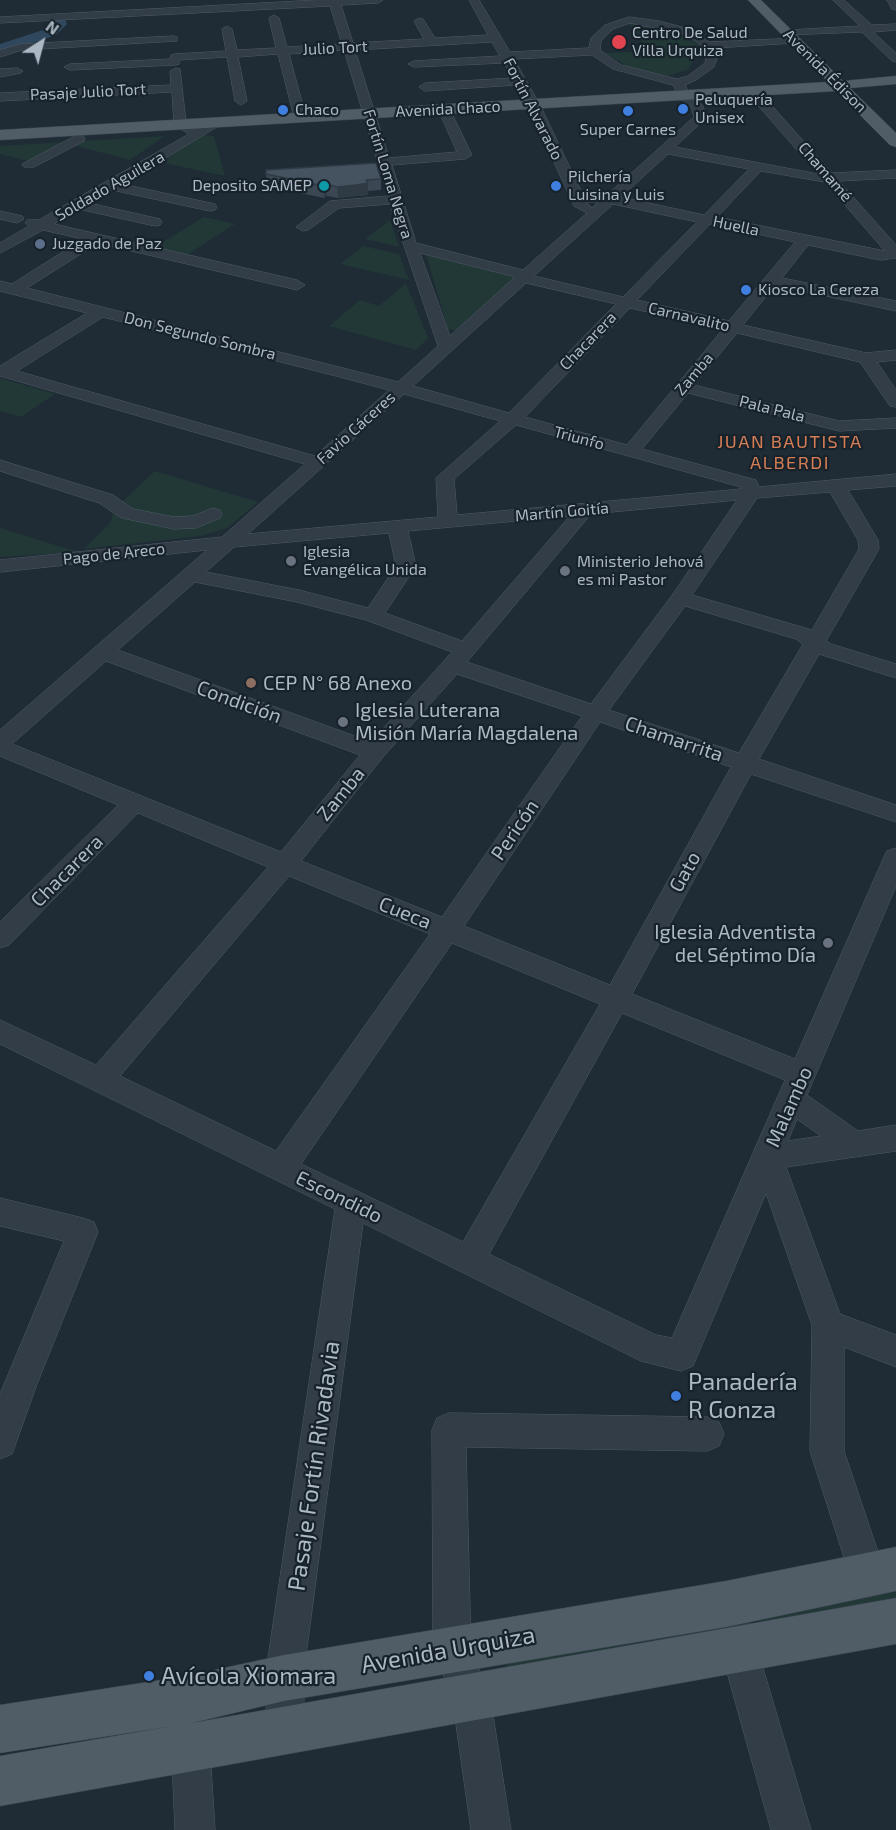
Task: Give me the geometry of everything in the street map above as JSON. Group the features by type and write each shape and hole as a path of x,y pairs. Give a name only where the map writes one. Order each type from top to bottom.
{"main road":[{"name":"Avenida Édison","path":"754,0 892,127 896,142"},
{"name":"Avenida Édison","path":"770,0 794,35"},
{"name":"Avenida Chaco","path":"850,87 896,80"},
{"name":"Avenida Chaco","path":"0,135 440,113 684,93 755,94 850,87 896,87"},
{"name":"Avenida Chaco","path":"0,142 79,138 300,117 369,117"},
{"name":"Avenida Urquiza","path":"0,1730 187,1700 284,1678 726,1604 882,1571"},
{"path":"0,1780 896,1621"}],"street":[{"path":"2,18 169,6 378,0"},
{"name":"Fortín Alvarado","path":"474,0 535,107 581,206 594,214"},
{"path":"838,0 869,28"},
{"path":"892,0 896,8 888,16 896,25"},
{"name":"Fortín Loma Negra","path":"334,1 395,200 446,347"},
{"path":"169,6 176,88 201,126"},
{"path":"414,64 594,51 617,67 684,93 692,78 710,65 713,53 708,45 685,31 626,16 600,34 595,40 594,51"},
{"path":"274,18 300,117"},
{"path":"419,21 432,43"},
{"path":"708,45 896,25"},
{"path":"869,28 867,33 896,59"},
{"path":"227,29 241,101"},
{"name":"Julio Tort","path":"70,68 233,54 496,38"},
{"path":"0,54 21,47 173,39"},
{"path":"383,162 465,155 424,87 407,44"},
{"path":"0,73 17,71"},
{"path":"424,87 520,81"},
{"name":"Pasaje Julio Tort","path":"0,97 176,88"},
{"name":"Favio Cáceres","path":"3,748 102,652 400,389 700,118 697,106 684,93"},
{"name":"Chamamé","path":"755,94 896,254"},
{"name":"Soldado Aguilera","path":"0,242 77,205 110,186 201,126"},
{"name":"Soldado Aguilera","path":"0,249 201,126"},
{"path":"29,165 79,138"},
{"path":"665,149 818,178 896,174"},
{"name":"Chacarera","path":"448,522 445,478 512,420 758,167"},
{"path":"110,186 210,207"},
{"name":"Huella","path":"577,197 610,199 880,256 896,254"},
{"path":"303,227 335,204 395,200"},
{"path":"77,205 155,222"},
{"path":"0,215 17,219"},
{"path":"36,225 297,285"},
{"path":"7,287 95,238"},
{"name":"Zamba","path":"630,452 804,241"},
{"name":"Carnavalito","path":"410,246 517,273 523,278 866,358 896,355"},
{"path":"772,280 896,306"},
{"name":"Don Segundo Sombra","path":"7,287 400,389"},
{"path":"2,371 101,311"},
{"path":"282,357 297,345"},
{"path":"866,358 896,402"},
{"path":"2,371 317,462"},
{"name":"Pala Pala","path":"684,387 839,426 896,423"},
{"name":"Triunfo","path":"400,389 749,484 751,493"},
{"path":"0,465 106,499 127,513 174,523 196,522 213,514"},
{"name":"Martín Goitía","path":"227,542 584,511 896,480"},
{"name":"Gato","path":"469,1260 745,763 869,549 868,540 836,486"},
{"name":"Pericón","path":"281,1168 596,712 680,598 751,493"},
{"name":"Zamba","path":"100,1080 285,864 375,752 584,511"},
{"path":"372,616 406,566 397,527"},
{"name":"Pago de Areco","path":"0,566 227,542"},
{"name":"Chamarrita","path":"190,575 299,596 372,616 459,657 596,712 896,814"},
{"path":"680,598 803,634 824,649 896,671"},
{"name":"Condición","path":"102,652 375,752"},
{"name":"Cueca","path":"3,748 616,999 798,1088 854,1144"},
{"name":"Chacarera","path":"0,938 134,803"},
{"name":"Malambo","path":"681,1355 896,857"},
{"name":"Escondido","path":"0,1031 653,1350 681,1355"},
{"path":"882,1571 827,1450 828,1325 768,1157 896,1138"},
{"name":"Pasaje Fortín Rivadavia","path":"286,1729 284,1678 351,1202"},
{"path":"0,1212 83,1232 20,1384 0,1442"},
{"path":"828,1325 896,1351"},
{"path":"491,1830 471,1696 452,1650 449,1430 707,1434"},
{"path":"726,1604 791,1830"},
{"path":"187,1700 195,1830"}],"green space":[{"path":"637,22 674,31 700,45 689,69 669,76 630,68 605,53 650,51 628,23"},
{"path":"203,135 214,136 225,176 159,162"},
{"path":"165,136 130,160 73,145 36,163 0,154 0,146"},
{"path":"204,217 235,224 185,256 153,248"},
{"path":"390,220 399,247 365,239"},
{"path":"363,246 399,254 409,280 340,264"},
{"path":"426,254 518,278 456,331 448,329"},
{"path":"406,283 428,338 416,350 329,326 360,300 379,306"},
{"path":"0,378 55,394 21,417 0,411"},
{"path":"155,471 258,502 227,528 201,536 84,549 110,523 114,509"},
{"path":"0,528 78,552 0,557"},
{"path":"896,1592 896,1601 760,1624 758,1616"},
{"path":"702,1623 704,1632 507,1668 506,1659"}],"building":[{"path":"376,163 381,179 337,187 266,174 266,170"}],"waterway":[{"path":"0,49 51,32 60,24 59,20"}],"place":[{"name":"Centro De Salud Villa Urquiza","path":"619,42"},
{"name":"Peluquería Unisex","path":"683,109"},
{"name":"Chaco","path":"283,110"},
{"name":"Super Carnes","path":"628,111"},
{"name":"Deposito SAMEP","path":"324,186"},
{"name":"Pilchería Luisina y Luis","path":"556,186"},
{"name":"Juzgado de Paz","path":"40,244"},
{"name":"Kiosco La Cereza","path":"746,290"},
{"name":"Iglesia Evangélica Unida","path":"291,561"},
{"name":"Ministerio Jehová es mi Pastor","path":"565,571"},
{"name":"CEP N° 68 Anexo","path":"251,683"},
{"name":"Iglesia Luterana Misión María Magdalena","path":"343,722"},
{"name":"Iglesia Adventista del Séptimo Día","path":"828,943"},
{"name":"Panadería R Gonza","path":"676,1396"},
{"name":"Avícola Xiomara","path":"149,1676"}],"district":[{"name":"JUAN BAUTISTA ALBERDI","path":"790,452"}]}
